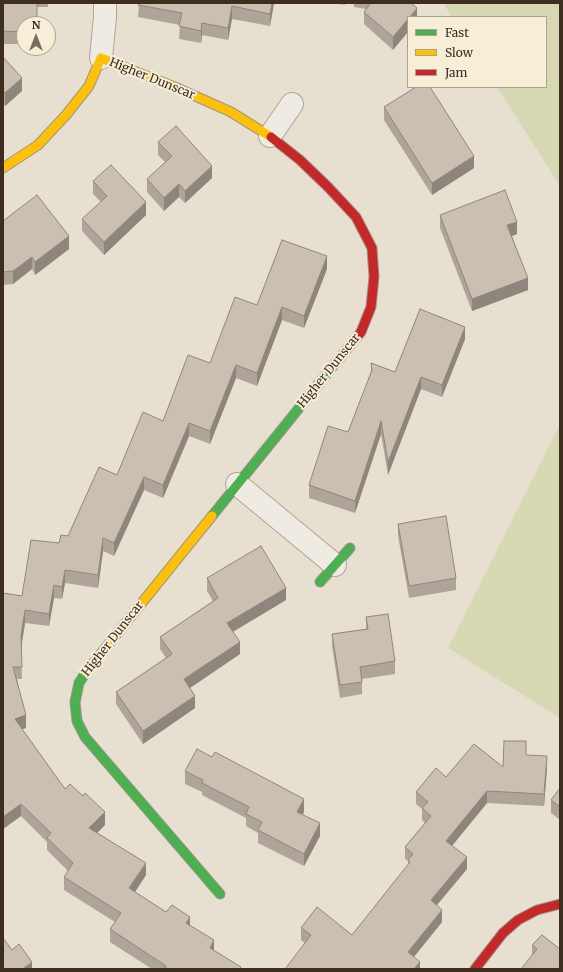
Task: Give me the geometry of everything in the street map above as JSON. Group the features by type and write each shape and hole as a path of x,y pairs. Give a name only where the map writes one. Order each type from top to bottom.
{"street":[{"path":"101,58 106,17 105,3"},
{"name":"Higher Dunscar","path":"3,168 38,145 66,115 89,86 101,58 176,87 231,112 270,136 300,160 356,217 372,248 374,277 371,307 361,332 89,668 79,683 75,702 77,721 85,737 220,894"},
{"path":"270,136 292,104"},
{"path":"237,484 335,565"},
{"path":"320,582 350,548"},
{"path":"474,969 503,933 518,920 537,910 560,904"}],"green space":[{"path":"443,3 560,3 560,186 498,88 547,88 547,16 451,16"},
{"path":"560,424 560,718 448,648"}],"building":[{"path":"3,3 37,3 37,16 16,16 16,32 3,31"},
{"path":"139,3 272,3 270,14 232,6 228,28 202,23 201,31 179,26 182,13 138,5"},
{"path":"371,3 411,3 417,8 411,16 407,16 407,20 393,37 364,12"},
{"path":"3,57 22,78 5,93 3,90"},
{"path":"414,88 431,88 474,156 432,183 384,107"},
{"path":"176,126 212,166 185,191 179,184 164,198 147,179 172,156 158,142"},
{"path":"111,165 146,202 104,242 82,219 107,196 93,181"},
{"path":"505,190 517,222 507,225 528,278 472,299 440,215"},
{"path":"37,195 69,236 35,262 32,257 13,271 3,272 3,221"},
{"path":"282,240 327,256 304,316 282,307 257,373 236,365 210,431 189,423 163,485 144,477 114,543 103,538 98,575 65,570 62,587 54,585 49,614 25,610 21,636 22,667 13,667 26,715 15,719 65,789 70,784 83,796 85,793 105,812 89,828 146,863 129,888 166,912 172,905 190,917 186,923 214,940 210,948 241,967 239,969 165,969 166,966 110,929 121,913 64,877 73,863 47,838 51,833 21,804 3,817 3,593 22,596 31,540 59,543 61,535 68,536 99,467 117,475 143,412 163,421 188,355 210,363 235,297 257,305"},
{"path":"420,309 465,327 442,385 421,377 388,462 381,421 355,501 309,485 328,426 348,432 372,370 371,363 395,372"},
{"path":"446,516 456,578 409,586 398,524"},
{"path":"261,546 286,588 227,623 240,642 184,679 195,696 143,731 116,692 172,654 160,637 218,598 207,578"},
{"path":"388,614 395,661 360,667 362,682 340,685 332,634 368,629 366,617"},
{"path":"504,741 526,741 526,755 547,756 544,794 487,791 446,841 467,857 431,900 442,910 408,952 420,962 414,969 285,969 311,935 301,928 317,907 352,935 410,862 408,860 413,854 405,847 431,816 422,808 428,802 416,792 436,768 446,777 474,744 503,767"},
{"path":"197,749 212,757 215,752 304,799 297,812 320,823 304,854 258,830 262,822 246,814 249,807 202,783 203,780 185,771"},
{"path":"560,788 560,807 551,800"},
{"path":"542,935 560,949 560,969 521,969 537,949 532,945"},
{"path":"3,938 12,950 19,944 32,962 24,969 3,969"}],"traffic: fast":[{"path":"212,516 333,366"},
{"path":"320,582 350,548"},
{"path":"86,672 79,683 75,702 77,721 85,737 220,894"}],"traffic: slow":[{"path":"3,168 38,145 66,115 89,86 101,58 175,87 231,112 271,137"},
{"path":"86,672 212,516"}],"traffic: jam":[{"path":"271,137 300,160 356,217 372,248 374,277 371,307 361,332 333,366"},
{"path":"475,969 503,933 518,920 537,910 560,904"}]}
